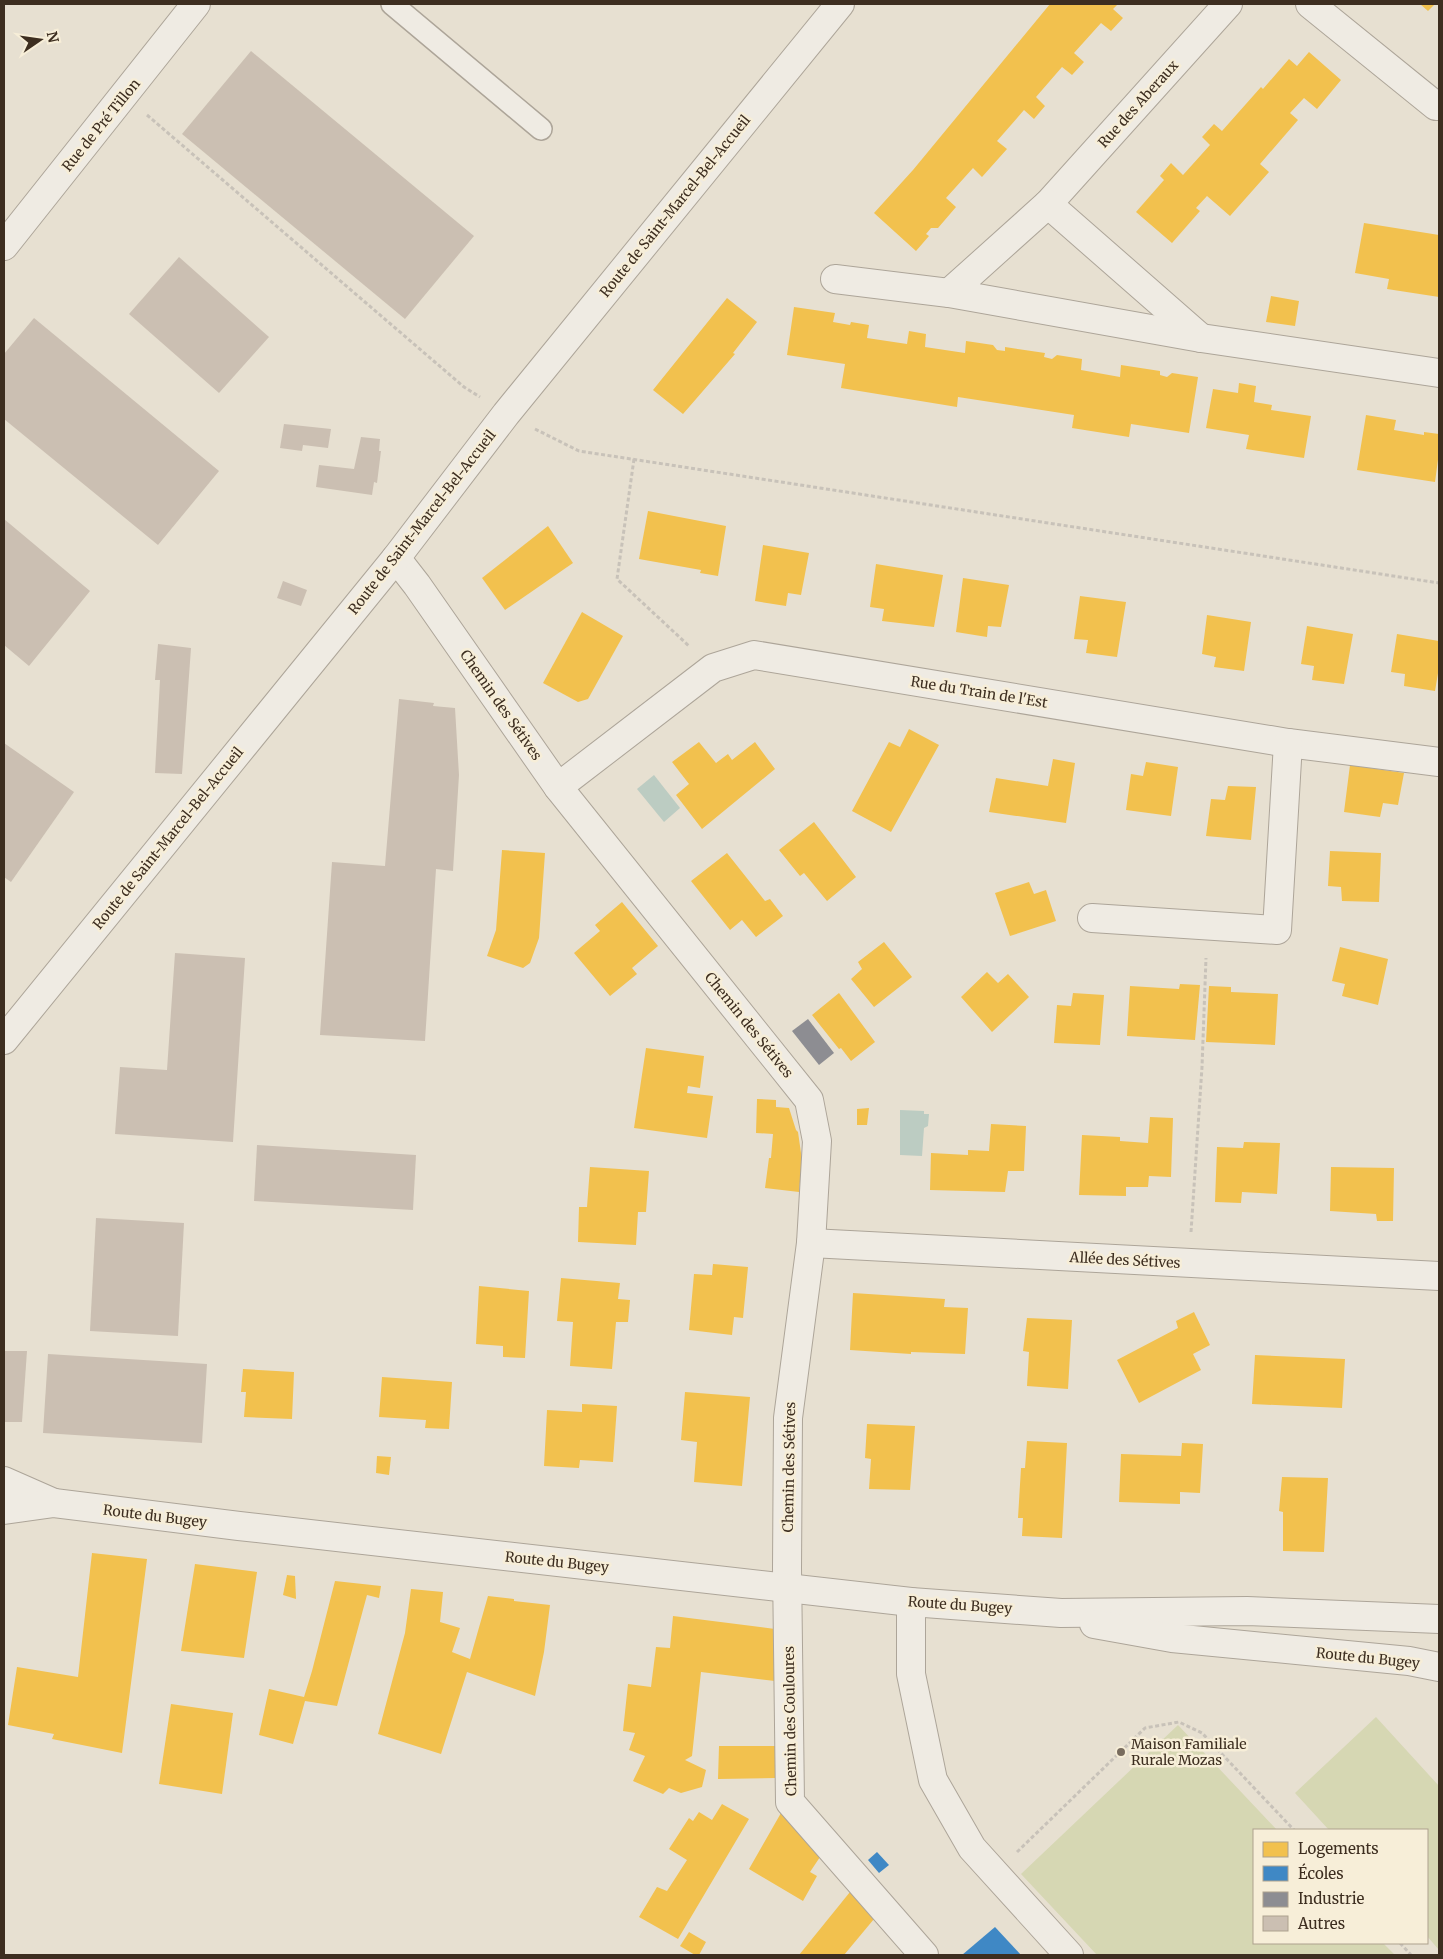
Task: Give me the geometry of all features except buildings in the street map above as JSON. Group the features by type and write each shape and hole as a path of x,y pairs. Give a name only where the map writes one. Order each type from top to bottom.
{"street":[{"name":"Rue de Pré Tillon","path":"4,246 196,4"},
{"name":"Route de Saint-Marcel-Bel-Accueil","path":"4,1040 396,558 506,414 840,4"},
{"name":"Rue des Aberaux","path":"948,293 1048,204 1228,4"},
{"path":"1310,4 1436,106 1439,106"},
{"path":"1048,204 1201,338"},
{"path":"835,279 948,293 1201,338 1439,373"},
{"name":"Chemin des Sétives","path":"396,558 417,585 558,787 809,1100 817,1141 811,1243 788,1418 788,1588"},
{"name":"Rue du Train de l'Est","path":"558,787 713,668 754,654 1288,743 1439,762"},
{"path":"1092,918 1277,930 1288,743"},
{"name":"Allée des Sétives","path":"811,1243 1439,1276"},
{"name":"Route du Bugey","path":"4,1481 54,1503"},
{"name":"Route du Bugey","path":"4,1510 54,1503 910,1602 1061,1613 1247,1611 1439,1619"},
{"name":"Chemin des Couloures","path":"788,1588 790,1802 924,1955"},
{"path":"910,1602 912,1674 933,1780 972,1848 1069,1955"},
{"name":"Route du Bugey","path":"1061,1613 1102,1627 1172,1638 1409,1661 1439,1667"}],"lane":[{"path":"392,4 541,129"}],"path":[{"path":"124,96 464,387 506,414 579,451 1439,583"},
{"path":"634,459 617,579 713,668"},
{"path":"1189,1263 1203,1038 1206,925"},
{"path":"995,1874 1145,1728 1179,1722 1202,1733 1293,1829"},
{"path":"1401,1944 1411,1955"}],"green space":[{"path":"1376,1717 1439,1786 1439,1950 1428,1937 1428,1829 1328,1829 1295,1793"},
{"path":"1178,1725 1276,1829 1253,1829 1253,1944 1384,1944 1395,1955 1097,1955 1021,1874"}],"shaded area":[{"path":"654,775 680,808 664,822 637,789"},
{"path":"900,1110 924,1111 924,1114 929,1114 928,1126 924,1128 922,1156 900,1155"}],"place":[{"name":"Maison Familiale Rurale Mozas","path":"1121,1752"}]}
